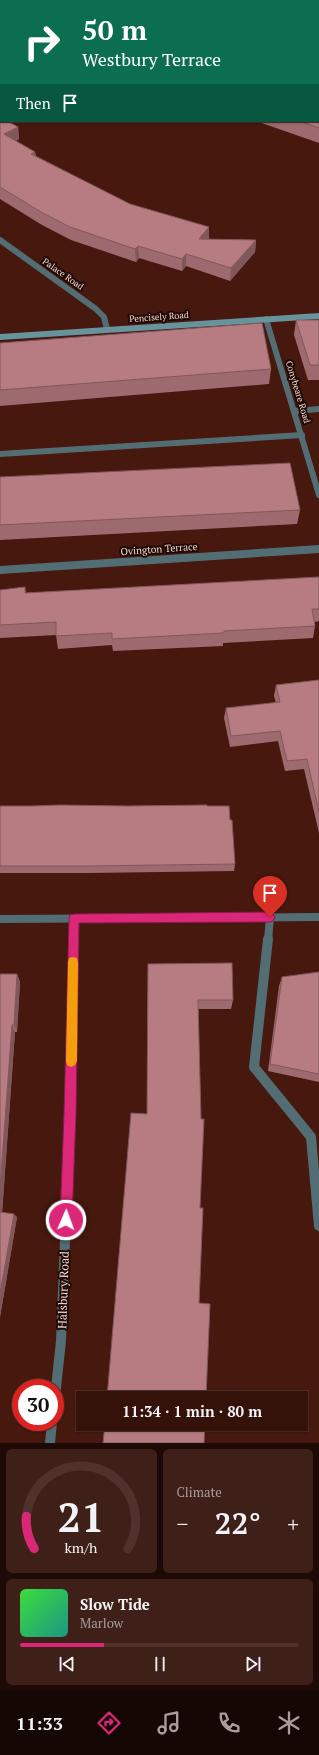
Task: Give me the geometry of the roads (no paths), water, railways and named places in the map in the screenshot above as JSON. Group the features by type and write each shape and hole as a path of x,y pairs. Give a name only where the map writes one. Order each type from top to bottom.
{"main road":[{"name":"Pencisely Road","path":"0,337 319,316"}],"street":[{"name":"Palace Road","path":"0,240 96,309 104,317 107,329"},
{"name":"Conybeare Road","path":"266,319 295,411 319,495"},
{"path":"295,411 319,409"},
{"path":"0,454 302,435"},
{"name":"Ovington Terrace","path":"0,570 319,549"},
{"path":"270,917 254,1067 311,1136 319,1226"},
{"path":"0,919 319,917"},
{"name":"Halsbury Road","path":"57,1379 61,1341 70,1114 74,918"},
{"path":"50,1443 51,1431"}]}
